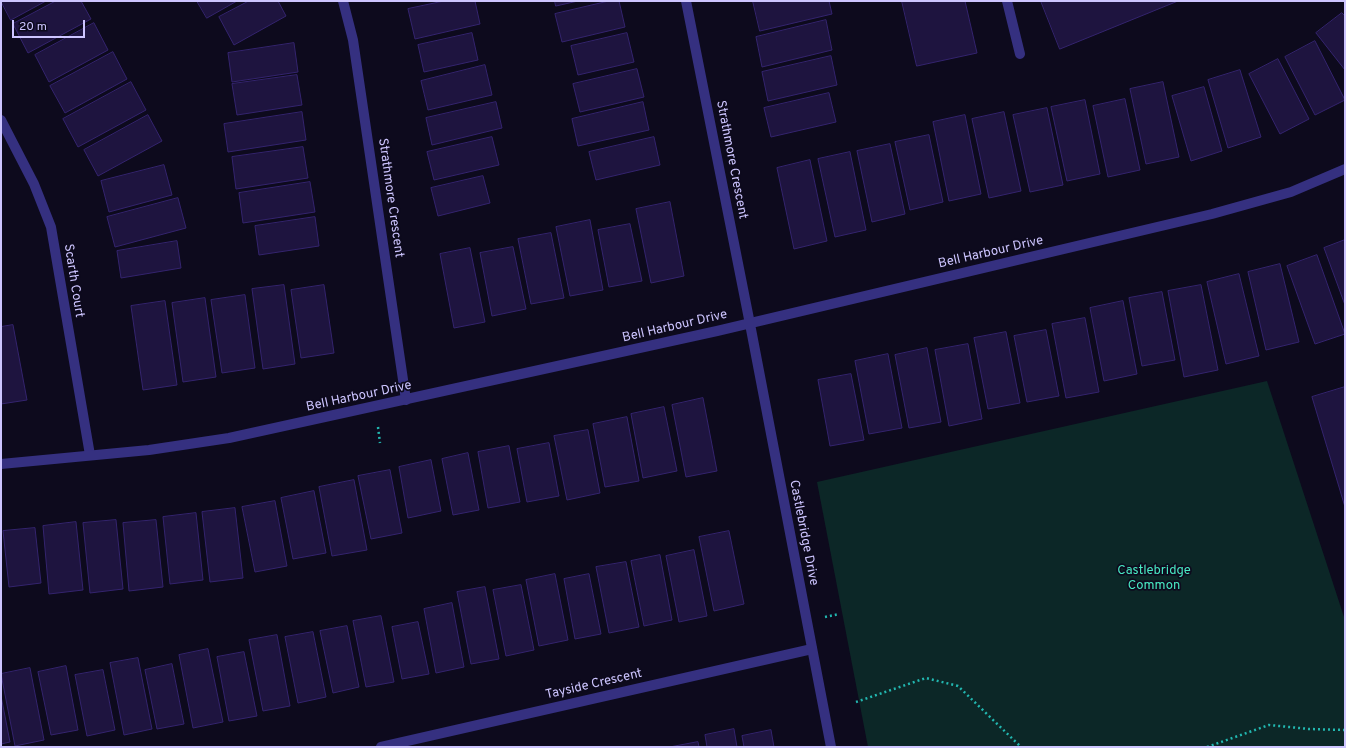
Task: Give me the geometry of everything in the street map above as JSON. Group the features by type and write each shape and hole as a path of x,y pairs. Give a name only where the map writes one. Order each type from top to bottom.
{"street":[{"name":"Strathmore Crescent","path":"343,1 353,40 406,400"},
{"name":"Strathmore Crescent","path":"686,1 750,324"},
{"path":"1007,1 1020,54"},
{"name":"Scarth Court","path":"1,120 34,184 51,227 90,455"},
{"name":"Bell Harbour Drive","path":"1,464 149,450 229,438 406,400 750,324 1212,214 1291,192 1345,169"},
{"name":"Castlebridge Drive","path":"750,324 831,747"},
{"name":"Tayside Crescent","path":"381,747 812,649"}],"path":[{"path":"378,427 380,443"},
{"path":"825,616 839,614"},
{"path":"856,702 926,678 958,686 1021,747"},
{"path":"1207,747 1269,725 1309,729 1345,730"}],"green space":[{"name":"Castlebridge Common","path":"1267,381 1345,620 1345,747 868,747 817,482"}],"building":[{"path":"1,1 46,1 11,20"},
{"path":"56,1 81,1 91,19 28,53 13,24"},
{"path":"197,1 237,1 207,18"},
{"path":"249,1 278,1 286,16 234,45 219,17"},
{"path":"444,1 475,1 480,24 415,39 408,9"},
{"path":"555,1 578,1 556,6"},
{"path":"609,1 619,1 625,27 562,42 555,14"},
{"path":"753,1 829,1 832,14 760,31"},
{"path":"902,1 965,1 977,53 917,66"},
{"path":"1041,1 1178,1 1060,49"},
{"path":"1342,13 1345,16 1345,70 1316,33"},
{"path":"826,20 832,50 762,67 756,37"},
{"path":"94,23 108,50 49,82 35,55"},
{"path":"472,33 478,60 424,72 418,45"},
{"path":"627,33 634,62 578,75 571,46"},
{"path":"1315,41 1345,100 1315,115 1285,57"},
{"path":"294,43 298,72 232,82 228,53"},
{"path":"113,52 127,79 65,113 50,86"},
{"path":"831,56 837,85 768,101 762,72"},
{"path":"1278,59 1309,119 1280,134 1249,74"},
{"path":"485,65 492,95 428,110 421,81"},
{"path":"637,69 644,97 580,112 573,84"},
{"path":"1240,70 1261,137 1228,148 1208,80"},
{"path":"297,75 302,105 237,115 232,84"},
{"path":"131,82 146,110 78,147 63,119"},
{"path":"1163,82 1179,157 1146,164 1130,89"},
{"path":"1204,87 1222,151 1191,161 1172,96"},
{"path":"829,93 836,122 771,137 764,108"},
{"path":"1125,99 1140,170 1108,177 1093,106"},
{"path":"1085,100 1100,174 1067,181 1051,107"},
{"path":"496,102 502,128 432,145 426,118"},
{"path":"643,102 649,130 578,146 572,119"},
{"path":"1047,108 1063,185 1030,192 1013,115"},
{"path":"302,112 306,140 228,152 224,124"},
{"path":"1004,112 1021,191 989,198 972,119"},
{"path":"148,115 162,141 98,176 84,150"},
{"path":"965,115 981,194 949,201 933,122"},
{"path":"929,135 943,202 910,210 895,142"},
{"path":"492,137 499,165 434,180 427,152"},
{"path":"654,137 660,165 596,180 589,152"},
{"path":"890,144 905,214 872,222 857,151"},
{"path":"303,147 308,178 236,189 232,157"},
{"path":"850,152 866,230 835,237 818,159"},
{"path":"810,160 827,241 794,249 777,168"},
{"path":"164,165 172,195 109,212 101,181"},
{"path":"483,176 490,203 438,216 431,188"},
{"path":"310,182 315,212 243,223 239,193"},
{"path":"178,198 186,228 115,247 107,217"},
{"path":"670,202 684,276 651,283 636,209"},
{"path":"315,217 319,246 259,255 255,226"},
{"path":"590,220 603,290 570,296 556,227"},
{"path":"630,224 642,281 609,287 598,230"},
{"path":"551,233 564,298 531,304 518,239"},
{"path":"1345,240 1345,305 1324,248"},
{"path":"177,241 181,268 121,278 117,251"},
{"path":"513,247 526,309 492,316 480,253"},
{"path":"470,248 485,322 454,328 440,254"},
{"path":"1317,255 1345,334 1315,344 1287,266"},
{"path":"1280,264 1299,342 1266,350 1248,272"},
{"path":"1239,274 1259,356 1226,364 1207,282"},
{"path":"284,285 295,364 263,369 252,289"},
{"path":"324,285 334,353 301,358 291,290"},
{"path":"1201,285 1218,370 1184,377 1168,291"},
{"path":"1162,292 1175,360 1142,366 1129,298"},
{"path":"245,295 255,368 222,373 211,300"},
{"path":"205,298 216,377 183,382 172,303"},
{"path":"165,301 177,385 143,390 131,306"},
{"path":"1123,301 1137,374 1104,381 1090,308"},
{"path":"1085,318 1099,392 1066,398 1052,324"},
{"path":"13,325 27,400 1,404 1,327"},
{"path":"1046,330 1059,396 1027,402 1014,336"},
{"path":"1006,332 1020,403 988,409 974,338"},
{"path":"968,344 982,419 949,426 935,350"},
{"path":"927,348 941,422 909,428 895,355"},
{"path":"888,354 902,428 869,434 855,361"},
{"path":"851,374 864,440 830,446 818,380"},
{"path":"1345,387 1345,507 1312,397"},
{"path":"703,398 717,471 686,477 672,405"},
{"path":"664,407 677,471 643,478 631,414"},
{"path":"627,417 639,481 605,487 593,424"},
{"path":"588,430 600,493 567,500 554,436"},
{"path":"549,443 559,496 527,502 517,449"},
{"path":"509,446 520,502 488,508 478,452"},
{"path":"468,453 479,510 453,515 442,459"},
{"path":"431,460 441,511 408,518 399,467"},
{"path":"390,470 402,533 371,539 358,476"},
{"path":"354,480 367,550 332,556 319,487"},
{"path":"314,491 326,553 293,559 281,498"},
{"path":"275,501 287,566 255,572 242,507"},
{"path":"235,508 243,578 210,582 202,512"},
{"path":"196,513 203,580 170,584 163,517"},
{"path":"116,520 123,589 90,593 83,523"},
{"path":"156,520 163,587 129,591 123,523"},
{"path":"76,522 83,590 49,594 43,526"},
{"path":"35,528 41,583 9,587 3,531"},
{"path":"729,531 744,604 714,611 699,537"},
{"path":"694,550 707,616 679,622 666,556"},
{"path":"660,555 672,620 644,626 631,561"},
{"path":"626,562 639,627 609,633 596,567"},
{"path":"555,574 568,640 539,646 526,580"},
{"path":"589,574 601,634 575,639 564,579"},
{"path":"521,585 534,650 506,656 493,590"},
{"path":"485,587 499,659 471,664 457,592"},
{"path":"452,603 464,667 436,673 424,609"},
{"path":"381,616 394,682 366,687 353,621"},
{"path":"418,622 429,674 402,679 392,627"},
{"path":"347,626 359,687 333,693 320,631"},
{"path":"313,632 326,697 298,703 285,637"},
{"path":"277,635 290,706 263,711 249,640"},
{"path":"208,649 223,722 193,728 179,655"},
{"path":"244,652 257,716 229,721 217,657"},
{"path":"138,658 152,729 124,735 110,663"},
{"path":"172,664 184,724 157,729 145,670"},
{"path":"66,666 78,730 51,735 38,672"},
{"path":"30,668 44,740 15,746 1,674"},
{"path":"103,670 115,730 87,736 75,675"},
{"path":"1,696 10,742 1,744"},
{"path":"734,729 737,747 707,747 705,735"},
{"path":"771,730 774,747 744,747 742,736"},
{"path":"698,742 699,747 670,747"}]}
